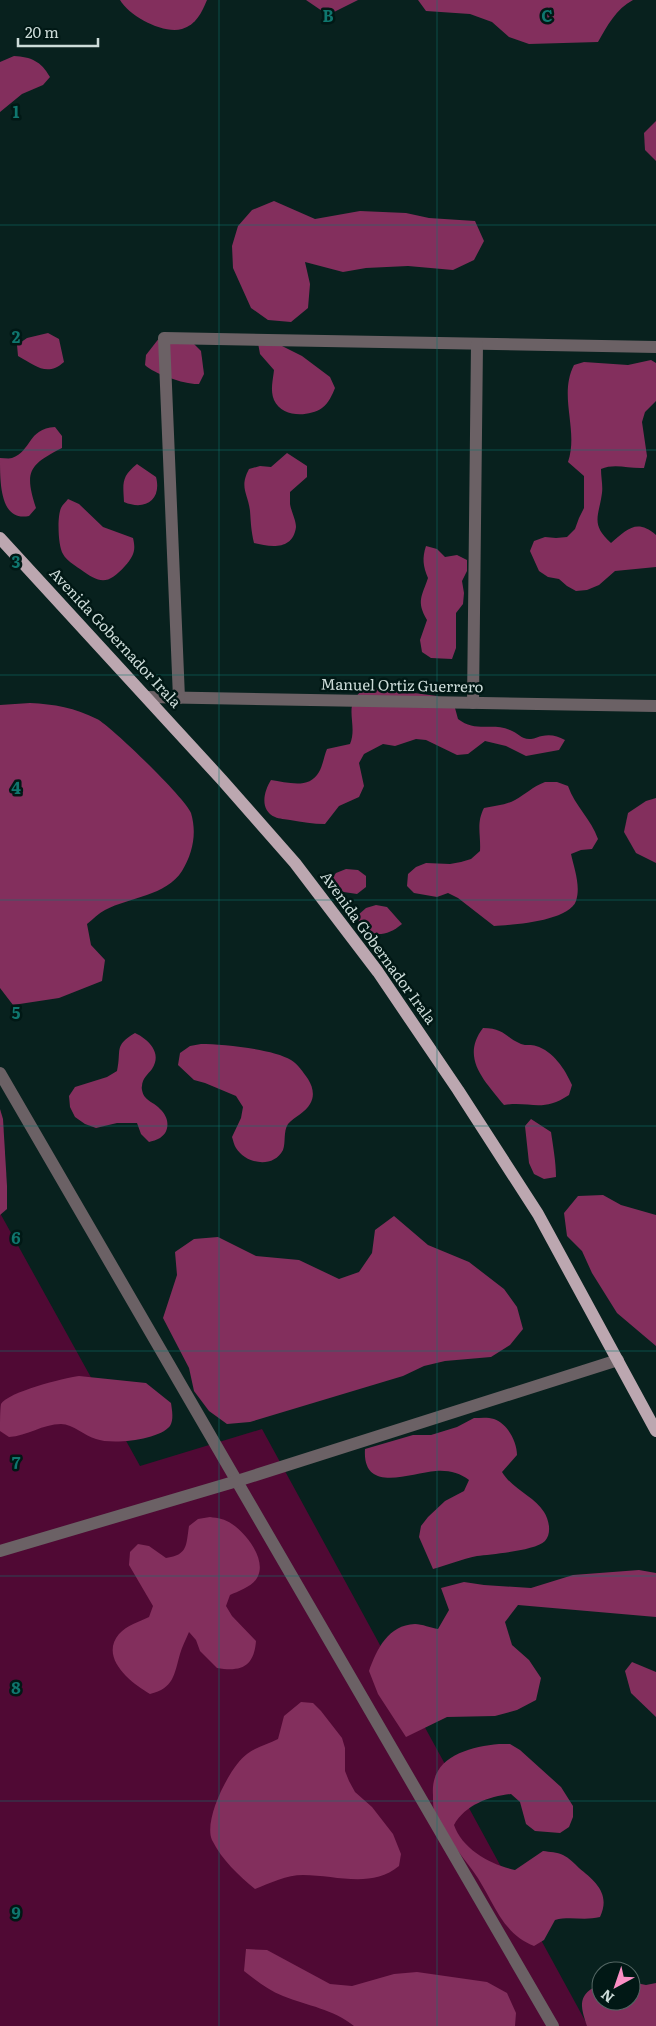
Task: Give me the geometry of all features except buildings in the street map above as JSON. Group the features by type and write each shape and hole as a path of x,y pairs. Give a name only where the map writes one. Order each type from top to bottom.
{"main road":[{"name":"Avenida Gobernador Irala","path":"0,538 147,697 295,863 378,972 458,1090 538,1214 656,1431"}],"street":[{"path":"179,698 164,338 656,348"},
{"path":"473,703 477,344"},
{"name":"Manuel Ortiz Guerrero","path":"147,697 656,706"},
{"path":"0,1073 553,2026"},
{"path":"0,1551 237,1481 618,1360"}],"shaded area":[{"path":"120,0 207,0 195,21 187,27 174,30 157,27 139,18"},
{"path":"306,0 358,0 328,15"},
{"path":"418,0 633,0 617,13 598,42 529,44 509,37 492,22 470,14 426,11"},
{"path":"14,56 26,57 35,61 43,67 50,77 43,85 22,94 0,112 0,62"},
{"path":"656,121 656,161 645,150 644,133"},
{"path":"274,201 315,219 360,211 406,213 429,218 475,221 484,241 474,260 453,270 408,266 366,268 343,272 305,262 310,284 308,308 291,322 268,320 251,308 233,268 232,246 238,226 252,210"},
{"path":"48,333 59,339 64,362 52,369 47,369 36,366 18,356 17,345 27,338"},
{"path":"160,337 193,343 201,351 204,374 199,384 186,383 170,378 155,372 145,365 146,355"},
{"path":"258,343 280,345 302,356 330,377 335,388 327,404 317,411 303,414 289,413 278,406 272,392 274,370 260,354"},
{"path":"651,360 656,363 656,401 645,412 642,422 647,456 644,468 617,466 601,469 602,490 598,525 604,536 611,543 627,530 637,527 643,527 656,535 656,567 615,571 599,585 587,590 576,591 559,579 548,577 539,571 530,551 534,541 545,537 567,537 575,529 584,508 584,476 568,462 571,450 568,401 570,377 574,365 584,362 628,365"},
{"path":"55,427 62,436 62,448 42,459 32,471 30,477 30,485 36,508 29,516 19,516 12,513 4,499 0,478 0,458 11,458 18,455 39,432"},
{"path":"287,453 307,466 307,477 290,492 290,504 296,524 294,535 286,544 280,546 254,543 249,505 244,486 246,476 249,469 260,466 271,467"},
{"path":"137,464 156,477 157,485 154,497 150,502 139,505 124,502 123,490 124,481 128,473"},
{"path":"68,499 79,504 103,527 133,538 134,549 132,556 114,577 104,580 93,578 70,562 63,554 59,538 59,518 62,507"},
{"path":"426,546 437,549 445,557 457,555 467,560 467,571 462,581 463,604 456,613 456,648 452,659 431,658 422,652 420,640 427,620 421,603 428,578 424,562"},
{"path":"368,687 437,696 455,708 458,719 471,726 503,728 528,739 548,735 557,736 565,740 559,750 526,756 506,746 485,741 468,754 457,755 426,740 416,739 395,746 383,744 364,754 359,763 364,786 359,797 339,806 325,824 280,819 270,814 264,800 266,789 271,780 297,784 310,781 319,772 327,749 350,744 353,728 352,706 359,693"},
{"path":"48,704 72,709 89,715 105,724 147,763 186,805 193,820 194,835 189,857 182,871 167,886 105,910 87,924 91,945 105,960 102,981 59,998 13,1005 0,988 0,705"},
{"path":"545,782 557,782 568,786 598,839 592,849 581,850 571,854 578,889 576,901 571,908 563,913 539,921 494,926 458,898 448,893 437,897 414,893 407,886 408,874 416,867 426,863 450,864 471,859 480,851 479,824 484,808 512,802"},
{"path":"656,798 656,863 636,853 624,832 628,813 646,801"},
{"path":"346,869 358,870 366,876 366,887 357,894 337,891 329,882 336,873"},
{"path":"376,905 387,907 402,924 392,931 383,934 372,934 361,930 357,916 366,908"},
{"path":"483,1028 496,1030 521,1044 534,1045 548,1052 558,1061 572,1085 569,1095 551,1104 504,1105 483,1078 475,1059 474,1049"},
{"path":"135,1033 153,1047 156,1057 152,1069 143,1081 144,1096 163,1112 168,1124 164,1135 159,1139 149,1142 141,1134 137,1123 117,1123 96,1128 85,1124 75,1117 70,1107 69,1096 75,1087 107,1077 117,1071 121,1045"},
{"path":"201,1044 247,1048 283,1056 296,1064 308,1079 313,1092 312,1101 306,1110 288,1124 283,1150 273,1160 266,1162 253,1161 246,1158 235,1147 232,1137 241,1118 243,1107 236,1096 194,1080 178,1065 180,1053 190,1046"},
{"path":"0,1109 3,1119 7,1209 0,1215"},
{"path":"531,1119 551,1132 556,1177 544,1179 534,1174 529,1163 525,1126"},
{"path":"603,1195 621,1205 656,1215 656,1346 617,1313 592,1273 582,1251 567,1236 564,1213 578,1196"},
{"path":"0,1213 140,1466 262,1429 588,2026 0,2026"},
{"path":"394,1216 428,1245 469,1262 504,1289 517,1307 523,1329 510,1345 491,1357 445,1361 424,1366 403,1376 250,1422 227,1424 209,1411 194,1391 189,1368 163,1318 177,1275 175,1252 194,1239 218,1237 256,1256 299,1260 339,1279 359,1272 372,1253 375,1230"},
{"path":"79,1376 146,1383 171,1403 172,1418 170,1426 156,1435 124,1441 103,1441 70,1426 61,1424 9,1437 0,1431 1,1404 6,1399 37,1386"},
{"path":"474,1418 487,1418 499,1421 511,1434 517,1455 502,1472 512,1484 540,1506 548,1523 547,1538 540,1544 532,1547 477,1556 433,1569 419,1537 421,1526 445,1501 464,1491 469,1480 458,1474 440,1471 390,1478 379,1476 371,1472 366,1463 365,1449 413,1435 431,1435 457,1427"},
{"path":"210,1517 229,1522 237,1528 257,1554 260,1569 256,1580 246,1588 230,1595 226,1606 232,1616 256,1641 255,1650 245,1666 233,1669 217,1668 200,1651 196,1640 189,1632 172,1680 164,1688 150,1694 127,1677 115,1661 113,1652 114,1643 119,1634 129,1626 149,1617 153,1606 129,1565 130,1552 138,1544 149,1546 166,1558 173,1557 185,1548 189,1526 198,1519"},
{"path":"639,1570 656,1573 656,1617 518,1605 505,1622 512,1645 529,1660 541,1678 536,1700 517,1710 495,1716 447,1717 406,1737 378,1694 369,1671 380,1647 391,1634 406,1625 418,1624 438,1629 449,1610 441,1588 464,1582 531,1588 573,1575"},
{"path":"632,1662 656,1672 656,1717 631,1693 625,1671"},
{"path":"301,1702 313,1703 342,1738 345,1748 345,1771 349,1781 355,1792 372,1807 393,1834 401,1854 399,1866 388,1873 365,1879 297,1875 255,1889 231,1867 216,1847 210,1831 211,1820 226,1781 240,1760 258,1747 278,1739 284,1716"},
{"path":"499,1744 510,1744 520,1750 561,1787 573,1806 573,1817 569,1827 560,1833 535,1831 526,1824 520,1802 511,1794 487,1799 471,1807 454,1825 458,1834 479,1855 496,1864 515,1870 543,1851 563,1855 596,1883 604,1901 600,1917 555,1920 544,1940 534,1946 522,1940 505,1924 480,1881 452,1844 434,1810 434,1782 438,1771 444,1763 464,1751"},
{"path":"246,1949 267,1950 330,1984 352,1986 394,1974 417,1972 487,1982 507,1993 516,2013 515,2026 354,2026 329,2012 278,1994 258,1982 244,1971"},
{"path":"656,1983 656,2026 587,2026 582,2001 591,1990 591,2011 641,2011 641,1984"}]}
